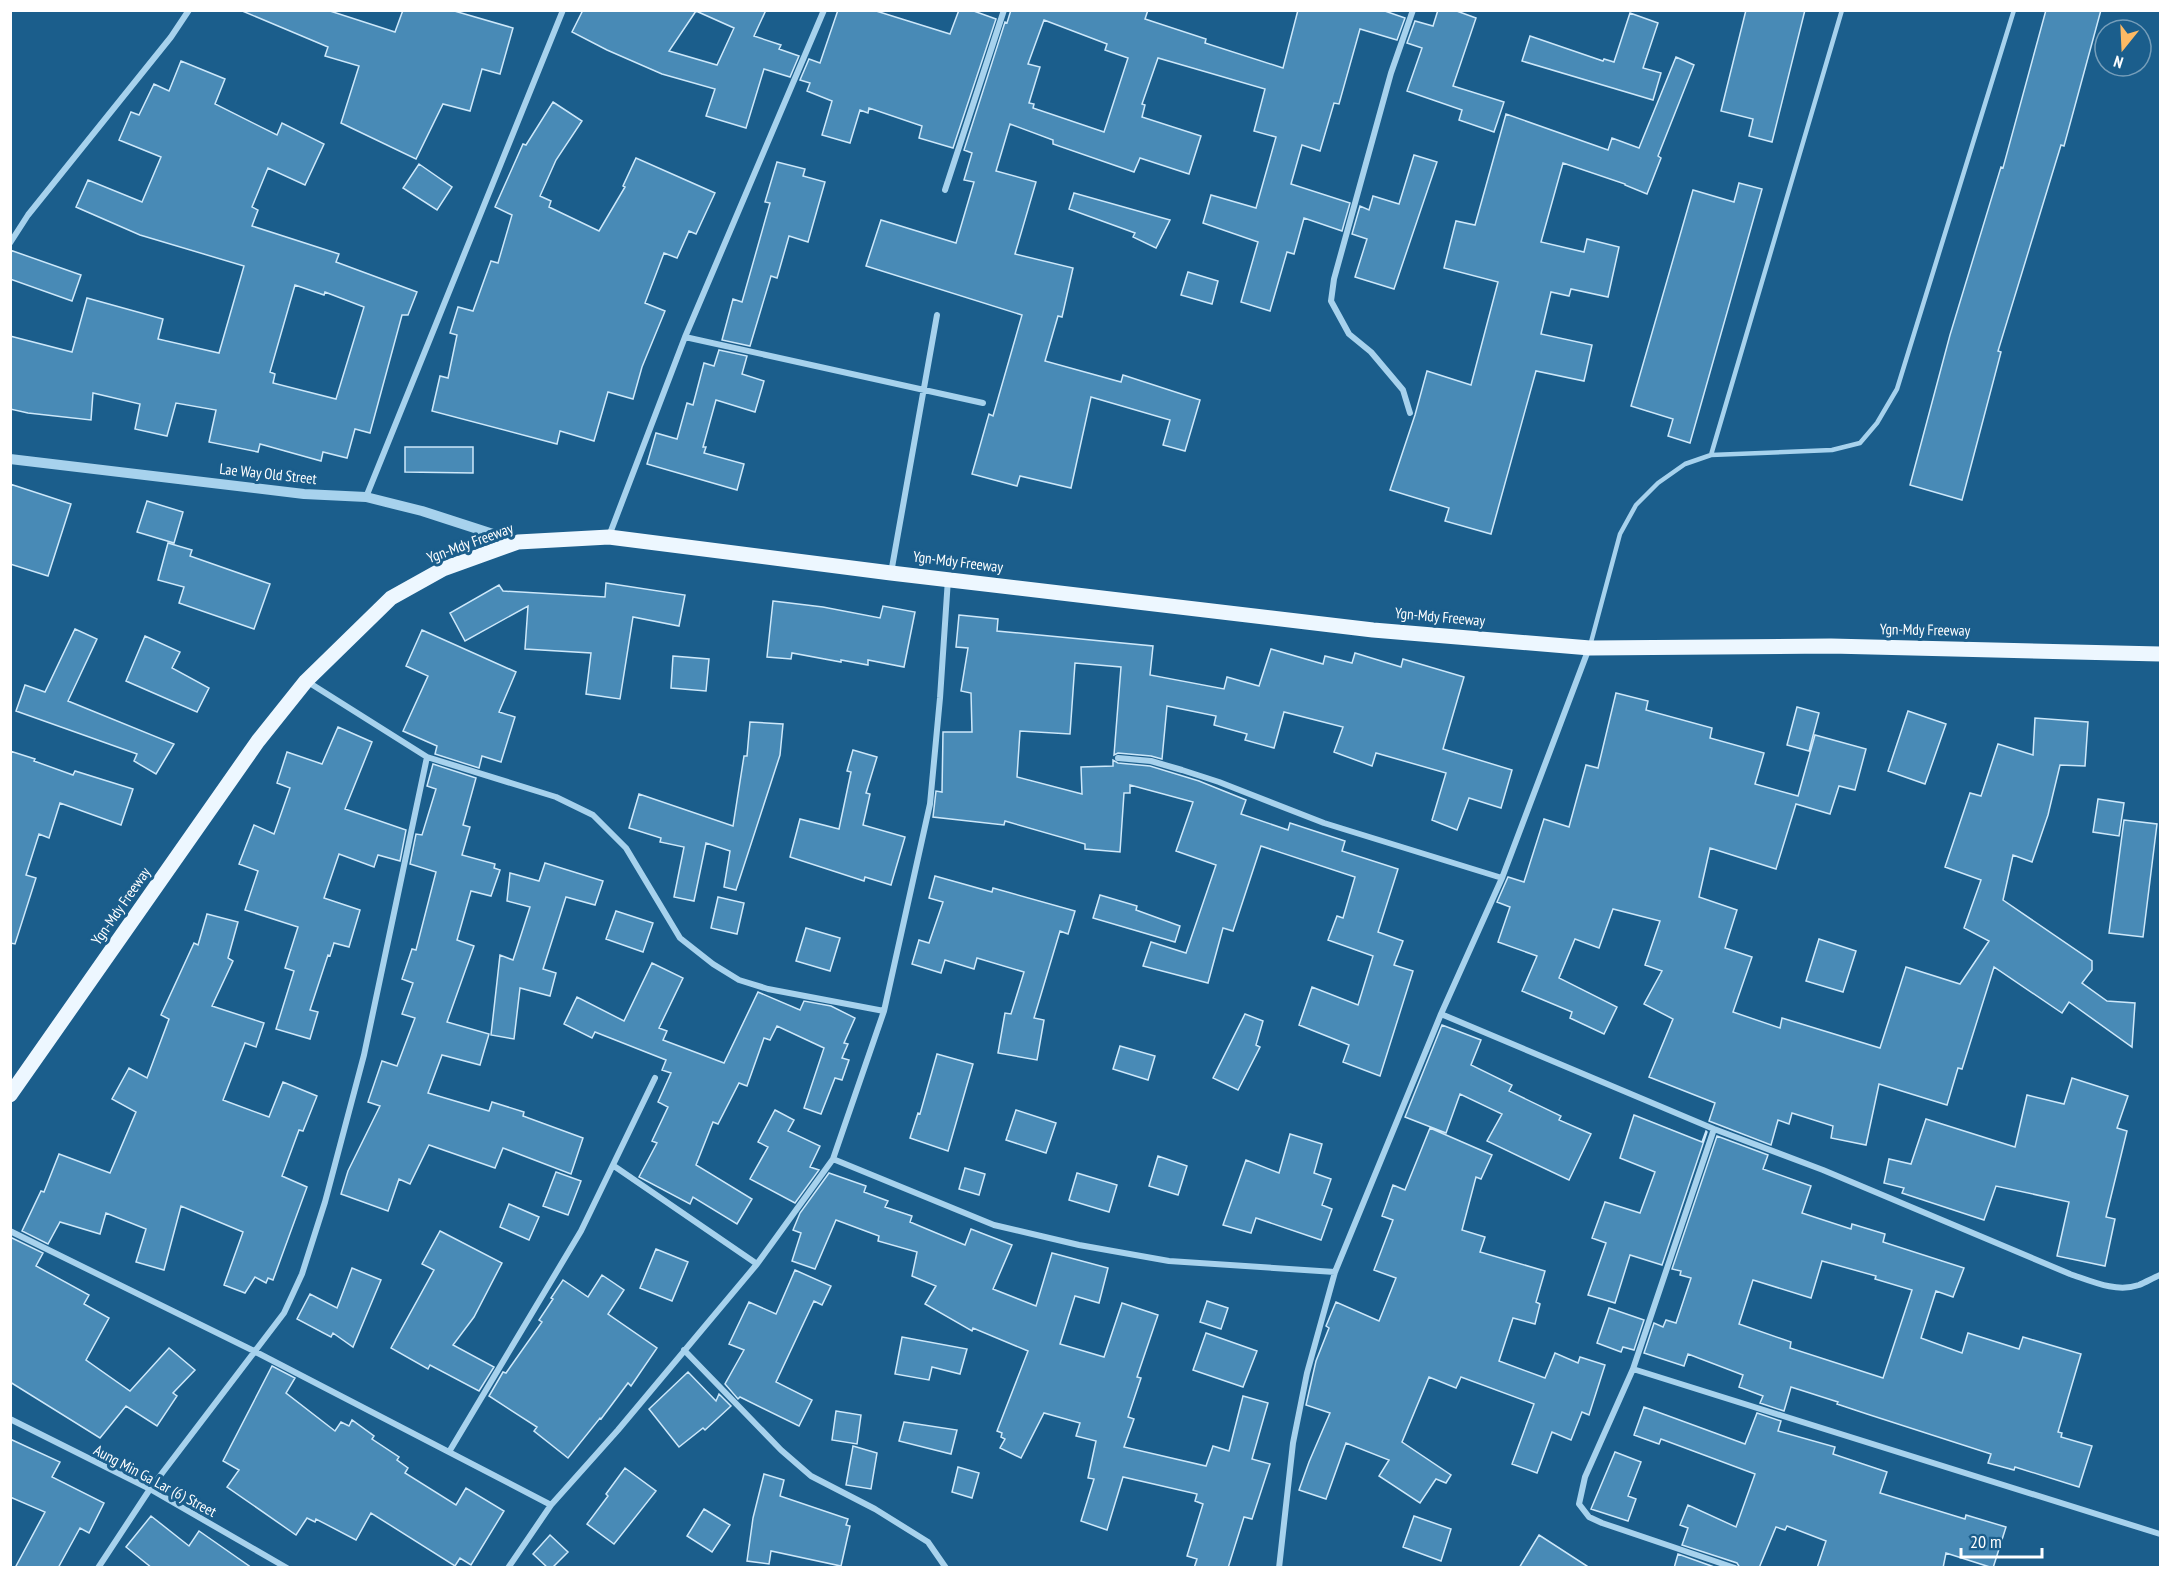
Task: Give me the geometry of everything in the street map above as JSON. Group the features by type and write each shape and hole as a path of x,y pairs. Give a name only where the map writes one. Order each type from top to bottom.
{"main road":[{"name":"Ygn-Mdy Freeway","path":"10,1095 258,741 306,681 391,598 443,569 518,542 609,537 1373,630 1590,648 1831,646 2160,654"}],"street":[{"path":"10,243 28,216 171,38 189,10"},
{"path":"366,497 563,10"},
{"path":"609,537 685,337 824,10"},
{"path":"945,190 1004,10"},
{"path":"1410,413 1403,390 1371,352 1348,334 1331,301 1334,279 1391,73 1413,10"},
{"path":"891,573 937,315"},
{"path":"685,337 983,403"},
{"name":"Lae Way Old Street","path":"10,459 304,494 366,497 422,511 518,542"},
{"path":"508,1568 551,1504 618,1430 757,1264 833,1158 884,1011 930,804 948,579"},
{"path":"1279,1568 1293,1443 1307,1373 1335,1272 1441,1014 1502,878 1590,648"},
{"path":"306,681 427,757 556,797 593,815 626,848 680,938 713,964 739,980 884,1011"},
{"path":"98,1568 150,1489 284,1313 302,1275 325,1202 364,1055 427,757"},
{"path":"1118,758 1151,761 1182,770 1324,823 1502,878"},
{"path":"1441,1014 1714,1129 1823,1170 2070,1274 2101,1285 2122,1288 2139,1285 2160,1275"},
{"path":"449,1452 581,1231 655,1078"},
{"path":"1714,1129 1633,1370 1585,1477 1579,1504 1589,1517 1602,1523 1735,1568"},
{"path":"833,1158 994,1225 1079,1245 1169,1261 1335,1272"},
{"path":"614,1166 757,1264"},
{"path":"10,1231 254,1351 551,1504"},
{"path":"684,1350 781,1450 804,1470 875,1509 928,1542 946,1568"},
{"path":"1633,1370 2160,1534"},
{"name":"Aung Min Ga Lar (6) Street","path":"10,1419 150,1489 287,1568"}],"lane":[{"path":"1711,455 1842,10"},
{"path":"1590,648 1620,534 1636,504 1658,483 1685,464 1711,455 1832,450 1860,443 1877,423 1897,389 2014,10"}],"building":[{"path":"240,10 327,10 395,32 403,10 451,10 513,28 500,74 482,69 470,111 443,104 416,159 341,123 359,66 325,56 328,47"},
{"path":"583,10 766,10 754,36 781,45 779,49 799,56 790,77 764,69 746,128 706,116 715,89 662,74 572,32","holes":["696,11 734,28 717,65 669,51"]},
{"path":"838,10 873,10 950,34 959,10 971,10 996,19 953,148 919,138 922,126 869,108 868,113 860,110 850,143 822,135 832,101 807,91 810,83 800,80 809,59 820,63"},
{"path":"1011,10 1148,10 1145,19 1206,39 1205,43 1283,68 1298,10 1382,10 1405,18 1397,40 1360,29 1339,104 1334,103 1320,151 1302,145 1291,184 1350,203 1342,231 1304,218 1294,254 1287,252 1270,311 1241,302 1258,242 1203,223 1211,195 1256,208 1276,137 1254,131 1265,89 1158,58 1142,104 1145,105 1142,117 1201,136 1189,174 1140,158 1134,172 1053,144 1053,140 1010,124 996,171 1036,182 1015,254 1073,268 1062,317 1058,316 1045,361 1121,382 1123,375 1200,400 1185,451 1163,445 1170,420 1091,397 1071,488 1020,476 1017,486 972,474 989,414 993,416 1022,315 866,266 881,220 956,243 974,182 964,180 972,153 964,150 1005,22 1007,23","holes":["1044,20 1107,44 1105,50 1128,58 1104,132 1033,108 1034,104 1029,103 1040,67 1028,64"]},
{"path":"1438,10 1454,10 1476,18 1453,86 1504,102 1494,132 1459,120 1462,110 1407,91 1422,48 1407,43 1415,21 1433,26"},
{"path":"1746,10 1805,10 1772,142 1749,136 1753,119 1721,111"},
{"path":"2046,10 2101,10 2099,18 2093,18 2093,39 2064,146 2061,145 1998,351 2001,352 1962,500 1910,485 1950,335 2001,167 2003,168"},
{"path":"1630,13 1658,23 1643,68 1661,73 1653,100 1522,61 1530,36 1603,61 1604,59 1614,62"},
{"path":"1676,57 1694,65 1658,156 1661,158 1647,194 1563,163 1541,242 1584,252 1587,239 1619,247 1608,297 1571,289 1569,296 1551,292 1541,334 1592,345 1584,381 1536,371 1491,534 1445,521 1449,508 1390,490 1427,371 1471,385 1498,282 1444,268 1456,221 1475,225 1506,114 1608,150 1612,138 1639,148"},
{"path":"181,61 225,79 215,104 277,135 282,123 324,144 305,185 268,168 252,207 258,210 252,226 339,254 336,262 417,292 408,315 402,315 370,433 355,429 347,458 323,452 321,461 260,444 258,452 209,442 216,410 176,403 167,436 135,429 140,404 93,393 91,420 10,409 10,336 72,352 87,298 163,319 158,339 219,353 244,266 140,235 76,207 88,180 142,202 161,157 119,140 131,112 139,115 154,84 169,91","holes":["295,285 324,295 325,292 364,307 336,399 273,383 275,374 270,372"]},
{"path":"553,102 582,121 556,160 540,196 551,201 549,207 599,231 625,187 623,186 636,158 715,193 696,234 689,231 677,258 664,253 645,303 665,311 642,367 633,399 608,392 594,441 560,431 557,444 432,411 440,376 448,378 457,335 450,333 458,307 473,311 491,261 498,263 512,215 495,207 523,144 526,145"},
{"path":"1414,155 1437,162 1394,289 1355,277 1367,239 1352,234 1360,206 1369,210 1373,196 1399,204"},
{"path":"777,162 805,169 803,176 825,182 808,242 789,236 777,278 771,276 750,346 722,340 733,299 742,302 770,203 765,202"},
{"path":"419,164 452,187 437,210 403,188"},
{"path":"1739,183 1762,189 1690,443 1668,436 1673,419 1631,406 1693,190 1734,202"},
{"path":"1074,193 1170,220 1156,248 1133,237 1135,233 1069,209"},
{"path":"10,250 81,275 72,301 10,279"},
{"path":"1188,272 1218,281 1212,304 1181,295"},
{"path":"719,350 747,356 742,374 764,381 755,412 716,400 703,447 706,447 704,453 744,464 737,490 647,464 656,433 677,439 687,403 693,405 704,363 714,366"},
{"path":"405,447 473,447 473,473 405,472"},
{"path":"10,484 71,504 48,576 10,564"},
{"path":"147,501 183,512 174,543 137,532"},
{"path":"168,543 192,550 190,556 270,584 254,629 179,603 184,587 158,580"},
{"path":"606,583 685,595 679,626 633,617 620,699 586,694 591,653 525,649 528,606 465,641 450,613 499,585 503,591 605,597"},
{"path":"773,601 823,607 880,618 883,606 915,612 904,667 868,660 868,665 841,660 841,662 792,653 791,659 767,657"},
{"path":"959,615 998,619 997,631 1153,646 1150,675 1224,689 1227,677 1259,686 1271,649 1323,664 1325,656 1352,663 1355,653 1401,667 1403,659 1464,677 1443,749 1512,770 1501,808 1469,798 1457,830 1432,820 1446,773 1376,753 1372,766 1334,752 1343,727 1284,712 1274,748 1245,740 1247,734 1214,725 1216,716 1167,706 1162,759 1118,753 1114,755 1121,667 1075,663 1070,734 1020,731 1017,777 1082,794 1081,767 1113,766 1113,760 1118,763 1150,766 1199,781 1246,800 1241,814 1288,830 1290,823 1345,841 1342,851 1398,869 1378,932 1403,941 1394,965 1413,971 1380,1076 1343,1062 1349,1045 1299,1025 1312,987 1358,1005 1373,956 1328,940 1337,916 1343,918 1355,877 1261,846 1233,931 1223,928 1208,983 1143,966 1151,942 1186,953 1216,865 1176,851 1193,802 1130,785 1130,793 1124,793 1120,852 1085,849 1085,844 1005,821 1004,825 933,817 936,791 942,792 943,732 972,732 971,693 961,691 968,648 956,647"},
{"path":"75,629 97,639 68,701 174,744 156,774 134,761 137,754 16,711 25,685 45,692"},
{"path":"422,630 516,672 499,712 515,717 501,762 482,756 479,768 435,754 437,746 403,731 428,676 406,666"},
{"path":"145,636 180,652 172,668 209,688 197,712 126,681"},
{"path":"673,656 709,659 706,691 671,688"},
{"path":"1616,693 1648,701 1646,710 1712,728 1710,738 1764,753 1755,784 1798,796 1815,735 1866,749 1855,790 1839,786 1830,814 1796,804 1776,869 1710,848 1699,897 1737,910 1725,948 1752,957 1733,1012 1780,1028 1782,1018 1880,1048 1906,967 1960,984 1989,941 1964,928 1981,880 1945,867 1970,793 1981,796 1998,744 2033,755 2035,718 2088,722 2085,766 2060,765 2048,815 2032,862 2013,855 2003,900 2092,961 2092,970 2082,983 2107,1001 2135,1003 2132,1047 2069,1002 2062,1013 1994,967 1962,1069 1958,1068 1947,1105 1879,1084 1866,1145 1831,1138 1833,1126 1792,1113 1789,1124 1778,1120 1771,1145 1709,1121 1715,1103 1649,1077 1673,1019 1644,1004 1662,971 1645,965 1660,921 1613,909 1599,948 1575,939 1559,978 1617,1007 1604,1034 1570,1018 1572,1012 1522,991 1537,956 1498,942 1510,907 1497,902 1508,877 1524,882 1544,819 1569,827 1586,765 1598,768"},
{"path":"1797,707 1819,713 1809,751 1787,745"},
{"path":"1908,711 1946,724 1925,784 1888,771"},
{"path":"750,722 783,724 780,755 736,890 724,887 730,851 706,843 694,901 674,897 684,847 660,842 661,838 629,828 639,794 733,826 744,756 747,756"},
{"path":"338,727 372,742 345,809 406,830 400,861 378,855 374,867 339,854 324,898 360,910 349,947 334,943 330,956 328,955 310,1010 318,1012 310,1039 276,1029 294,971 285,968 298,927 245,910 258,871 239,864 254,825 274,834 290,788 277,783 287,752 322,764"},
{"path":"853,750 877,757 866,793 870,794 863,825 905,837 891,885 865,877 864,881 790,857 800,819 839,829 851,772 847,771"},
{"path":"10,751 73,775 75,771 133,789 121,825 60,803 49,838 39,834 26,875 36,878 15,944 10,943"},
{"path":"433,764 476,778 463,825 470,827 462,855 495,864 494,868 500,870 491,896 471,891 457,940 474,946 447,1022 489,1034 480,1065 442,1055 428,1093 489,1111 492,1102 524,1112 523,1116 583,1138 571,1174 503,1148 495,1168 429,1145 410,1184 399,1179 388,1211 341,1194 348,1171 380,1106 368,1102 382,1061 397,1066 415,1018 402,1014 413,983 402,979 412,949 416,950 436,872 410,864 416,834 422,835 436,789 427,786"},
{"path":"2098,799 2124,803 2119,836 2093,832"},
{"path":"2124,820 2157,824 2143,937 2109,933"},
{"path":"545,863 603,881 595,905 566,897 543,969 556,973 550,996 520,988 514,1039 491,1035 500,955 513,960 530,907 507,901 510,873 539,881"},
{"path":"935,876 992,892 993,888 1075,911 1068,934 1060,931 1034,1018 1044,1020 1037,1060 998,1053 1005,1013 1011,1014 1024,972 977,958 974,969 945,960 941,973 912,964 919,940 929,943 943,902 929,898"},
{"path":"1100,895 1137,906 1136,910 1180,926 1175,942 1093,918"},
{"path":"718,897 744,903 737,934 711,928"},
{"path":"616,911 653,923 643,952 606,939"},
{"path":"207,914 238,922 228,958 233,961 212,1006 264,1023 256,1047 245,1043 223,1100 269,1117 283,1082 317,1096 303,1131 299,1130 282,1176 307,1187 273,1280 268,1278 266,1283 255,1277 245,1293 224,1285 243,1232 181,1206 164,1270 136,1262 146,1229 106,1213 100,1234 60,1222 48,1244 22,1231 41,1191 44,1192 59,1154 110,1173 136,1112 112,1099 129,1068 147,1078 169,1019 161,1015 194,943 198,945"},
{"path":"806,928 840,938 830,971 796,961"},
{"path":"1819,939 1856,951 1843,992 1806,981"},
{"path":"652,963 683,978 659,1028 667,1031 663,1040 724,1063 758,992 800,1010 804,1001 831,1006 855,1018 844,1043 848,1044 842,1058 849,1060 842,1080 835,1078 821,1114 804,1108 824,1048 777,1026 770,1040 764,1038 747,1086 739,1083 718,1124 713,1122 696,1165 752,1199 737,1224 693,1197 690,1204 639,1177 657,1143 652,1141 668,1107 658,1102 671,1073 662,1070 666,1060 595,1032 592,1038 564,1024 577,997 624,1021"},
{"path":"1245,1014 1263,1021 1256,1045 1260,1047 1238,1090 1213,1078"},
{"path":"1442,1025 1481,1040 1471,1065 1512,1085 1509,1091 1561,1116 1559,1120 1591,1134 1569,1180 1487,1141 1502,1114 1460,1094 1446,1133 1405,1117"},
{"path":"1120,1046 1155,1056 1148,1080 1113,1069"},
{"path":"937,1054 973,1064 948,1151 910,1138 918,1113 920,1114"},
{"path":"2072,1078 2128,1096 2117,1128 2127,1131 2106,1217 2115,1219 2105,1266 2057,1256 2069,1202 1996,1186 1984,1220 1902,1193 1904,1188 1884,1183 1889,1159 1911,1164 1926,1119 2015,1147 2027,1095 2064,1104"},
{"path":"775,1110 794,1120 788,1131 820,1146 810,1167 819,1170 795,1203 750,1179 768,1147 758,1142"},
{"path":"1016,1110 1056,1123 1046,1153 1006,1140"},
{"path":"1634,1115 1702,1142 1707,1132 1662,1265 1630,1255 1615,1303 1588,1295 1606,1243 1592,1238 1605,1202 1640,1213 1655,1172 1620,1158"},
{"path":"1430,1128 1492,1155 1481,1179 1476,1177 1462,1230 1485,1237 1480,1252 1545,1271 1536,1302 1540,1304 1535,1324 1513,1318 1499,1361 1545,1378 1555,1353 1578,1363 1580,1357 1605,1365 1589,1415 1582,1412 1571,1440 1552,1432 1537,1473 1512,1464 1534,1404 1461,1377 1456,1388 1429,1377 1402,1442 1451,1475 1446,1483 1436,1479 1420,1503 1379,1476 1389,1460 1346,1443 1326,1499 1299,1490 1330,1413 1306,1405 1316,1361 1336,1302 1379,1321 1396,1278 1374,1270 1393,1220 1382,1216 1393,1185 1405,1190"},
{"path":"1290,1134 1322,1144 1314,1173 1331,1179 1322,1205 1332,1209 1321,1240 1256,1218 1251,1233 1223,1225 1246,1160 1279,1173"},
{"path":"1717,1136 1768,1155 1763,1169 1811,1186 1802,1213 1851,1229 1852,1224 1885,1234 1883,1242 1964,1268 1953,1297 1936,1291 1921,1338 1962,1353 1968,1333 2019,1349 2023,1337 2081,1354 2058,1432 2062,1433 2061,1437 2092,1446 2079,1487 2015,1467 2014,1470 1988,1463 1991,1454 1791,1387 1784,1411 1760,1403 1763,1396 1739,1387 1743,1375 1688,1354 1684,1366 1644,1353 1654,1323 1663,1327 1666,1320 1676,1323 1691,1278 1680,1275 1681,1271 1672,1269","holes":["1822,1261 1876,1276 1875,1279 1912,1290 1883,1378 1790,1348 1791,1342 1739,1324 1753,1280 1811,1298"]},
{"path":"1158,1156 1187,1166 1178,1195 1149,1186"},
{"path":"965,1168 985,1174 979,1195 959,1189"},
{"path":"556,1172 581,1181 568,1215 543,1206"},
{"path":"829,1173 866,1186 864,1192 888,1201 885,1207 912,1216 910,1222 965,1245 971,1229 1012,1245 993,1289 1036,1306 1052,1253 1108,1268 1099,1303 1075,1296 1060,1344 1104,1357 1122,1303 1158,1315 1137,1377 1141,1378 1128,1417 1134,1419 1124,1447 1206,1466 1213,1446 1229,1451 1243,1396 1268,1403 1252,1459 1270,1464 1252,1519 1244,1517 1228,1568 1194,1568 1197,1559 1187,1556 1203,1504 1195,1501 1197,1494 1123,1477 1107,1530 1081,1521 1094,1479 1088,1478 1096,1441 1076,1436 1080,1423 1044,1413 1021,1458 1000,1448 1005,1439 1001,1437 1002,1433 997,1431 1028,1351 973,1328 972,1331 925,1304 936,1286 912,1276 917,1252 878,1241 879,1236 836,1220 815,1269 792,1261 801,1233 793,1230 800,1213"},
{"path":"1077,1173 1117,1185 1109,1212 1069,1200"},
{"path":"509,1204 539,1217 529,1240 500,1227"},
{"path":"440,1231 502,1263 474,1317 453,1345 494,1367 479,1391 430,1365 428,1369 391,1348 434,1270 422,1264"},
{"path":"10,1237 43,1253 36,1266 89,1295 84,1304 109,1318 86,1360 130,1391 169,1348 195,1370 173,1393 177,1396 157,1426 126,1406 100,1438 10,1382"},
{"path":"656,1249 688,1262 672,1301 640,1288"},
{"path":"352,1268 381,1280 353,1347 333,1333 331,1337 297,1319 310,1294 337,1308"},
{"path":"795,1270 831,1286 822,1305 814,1301 776,1382 812,1400 799,1426 740,1397 738,1399 725,1384 744,1350 729,1344 749,1302 776,1314"},
{"path":"602,1275 624,1290 608,1314 657,1348 631,1386 628,1383 568,1458 534,1431 537,1427 489,1396 503,1372 506,1373 542,1322 539,1320 563,1280 588,1297"},
{"path":"1207,1301 1228,1308 1221,1329 1200,1322"},
{"path":"1609,1308 1644,1320 1634,1350 1623,1347 1621,1352 1597,1343"},
{"path":"1206,1333 1257,1351 1243,1387 1193,1370"},
{"path":"902,1337 967,1349 960,1374 932,1367 929,1380 895,1374"},
{"path":"272,1366 295,1378 286,1393 335,1431 341,1422 349,1426 352,1420 374,1436 372,1439 399,1457 397,1460 408,1468 405,1473 456,1505 466,1488 504,1511 471,1565 460,1558 455,1566 371,1513 356,1540 316,1519 315,1522 307,1518 296,1535 227,1487 239,1470 223,1461"},
{"path":"688,1372 716,1401 719,1394 731,1406 705,1430 703,1428 679,1447 649,1409"},
{"path":"1644,1407 1745,1444 1757,1413 1781,1421 1778,1431 1835,1447 1833,1454 1887,1472 1880,1493 1965,1519 1966,1515 2006,1527 1993,1568 1946,1553 1943,1568 1817,1568 1826,1541 1787,1526 1785,1530 1776,1527 1759,1568 1740,1568 1737,1563 1682,1545 1688,1528 1680,1525 1688,1505 1736,1527 1755,1474 1661,1439 1659,1444 1634,1435"},
{"path":"836,1411 861,1415 857,1444 832,1440"},
{"path":"904,1422 957,1430 951,1454 899,1441"},
{"path":"10,1439 60,1462 52,1477 104,1503 89,1533 80,1528 58,1568 15,1568 45,1512 10,1497"},
{"path":"853,1446 877,1453 871,1489 846,1485"},
{"path":"1615,1452 1641,1462 1628,1496 1636,1499 1628,1521 1591,1509"},
{"path":"958,1467 979,1473 972,1498 952,1492"},
{"path":"625,1468 656,1491 614,1544 587,1524"},
{"path":"764,1474 784,1480 780,1496 848,1519 846,1525 850,1526 841,1566 771,1551 769,1564 747,1561 753,1518"},
{"path":"704,1509 730,1525 712,1552 687,1536"},
{"path":"151,1516 189,1546 199,1531 252,1568 152,1568 126,1547"},
{"path":"1414,1516 1451,1529 1441,1561 1403,1547"},
{"path":"550,1535 568,1552 552,1568 548,1568 533,1554"},
{"path":"1539,1535 1590,1568 1519,1568"},
{"path":"1678,1554 1717,1568 1674,1568"}]}
